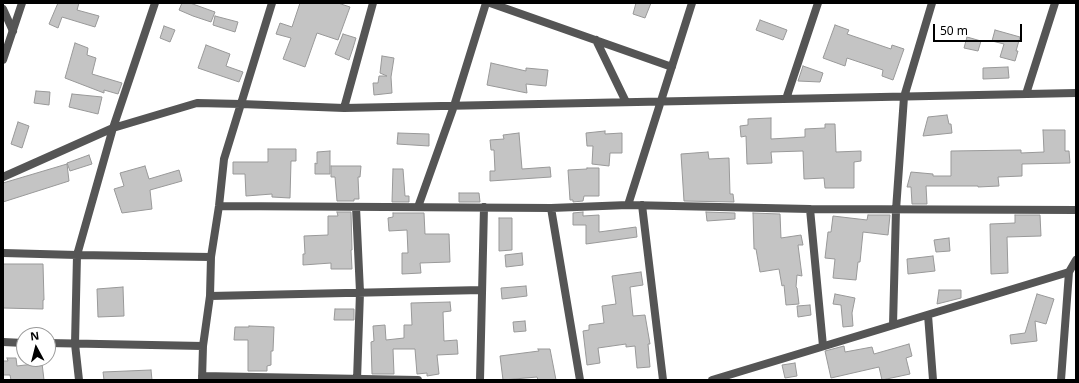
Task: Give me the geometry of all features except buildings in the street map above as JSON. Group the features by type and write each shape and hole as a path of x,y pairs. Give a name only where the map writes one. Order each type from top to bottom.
{"street":[{"path":"3,60 22,3"},
{"path":"79,380 74,344 78,255 113,128 155,3"},
{"path":"272,3 224,159 219,206 211,257 210,296 203,346 202,378 418,380"},
{"path":"344,108 373,3"},
{"path":"418,207 454,106 486,3"},
{"path":"490,3 672,67"},
{"path":"628,205 692,3"},
{"path":"786,99 818,3"},
{"path":"893,325 896,210 904,96 932,3"},
{"path":"1026,94 1054,3"},
{"path":"3,9 13,30"},
{"path":"596,40 626,102"},
{"path":"3,177 113,128 197,103 344,108 1076,93"},
{"path":"219,206 551,208 642,205 896,210 1076,210"},
{"path":"642,205 663,380"},
{"path":"356,207 360,292 357,379"},
{"path":"480,380 484,207"},
{"path":"551,208 580,380"},
{"path":"810,209 823,346"},
{"path":"3,253 211,257"},
{"path":"1061,380 1069,272 1076,260"},
{"path":"712,380 1069,272"},
{"path":"210,296 482,290"},
{"path":"928,315 933,380"},
{"path":"3,342 16,342"},
{"path":"56,343 203,346"},
{"path":"740,372 742,380"}]}
